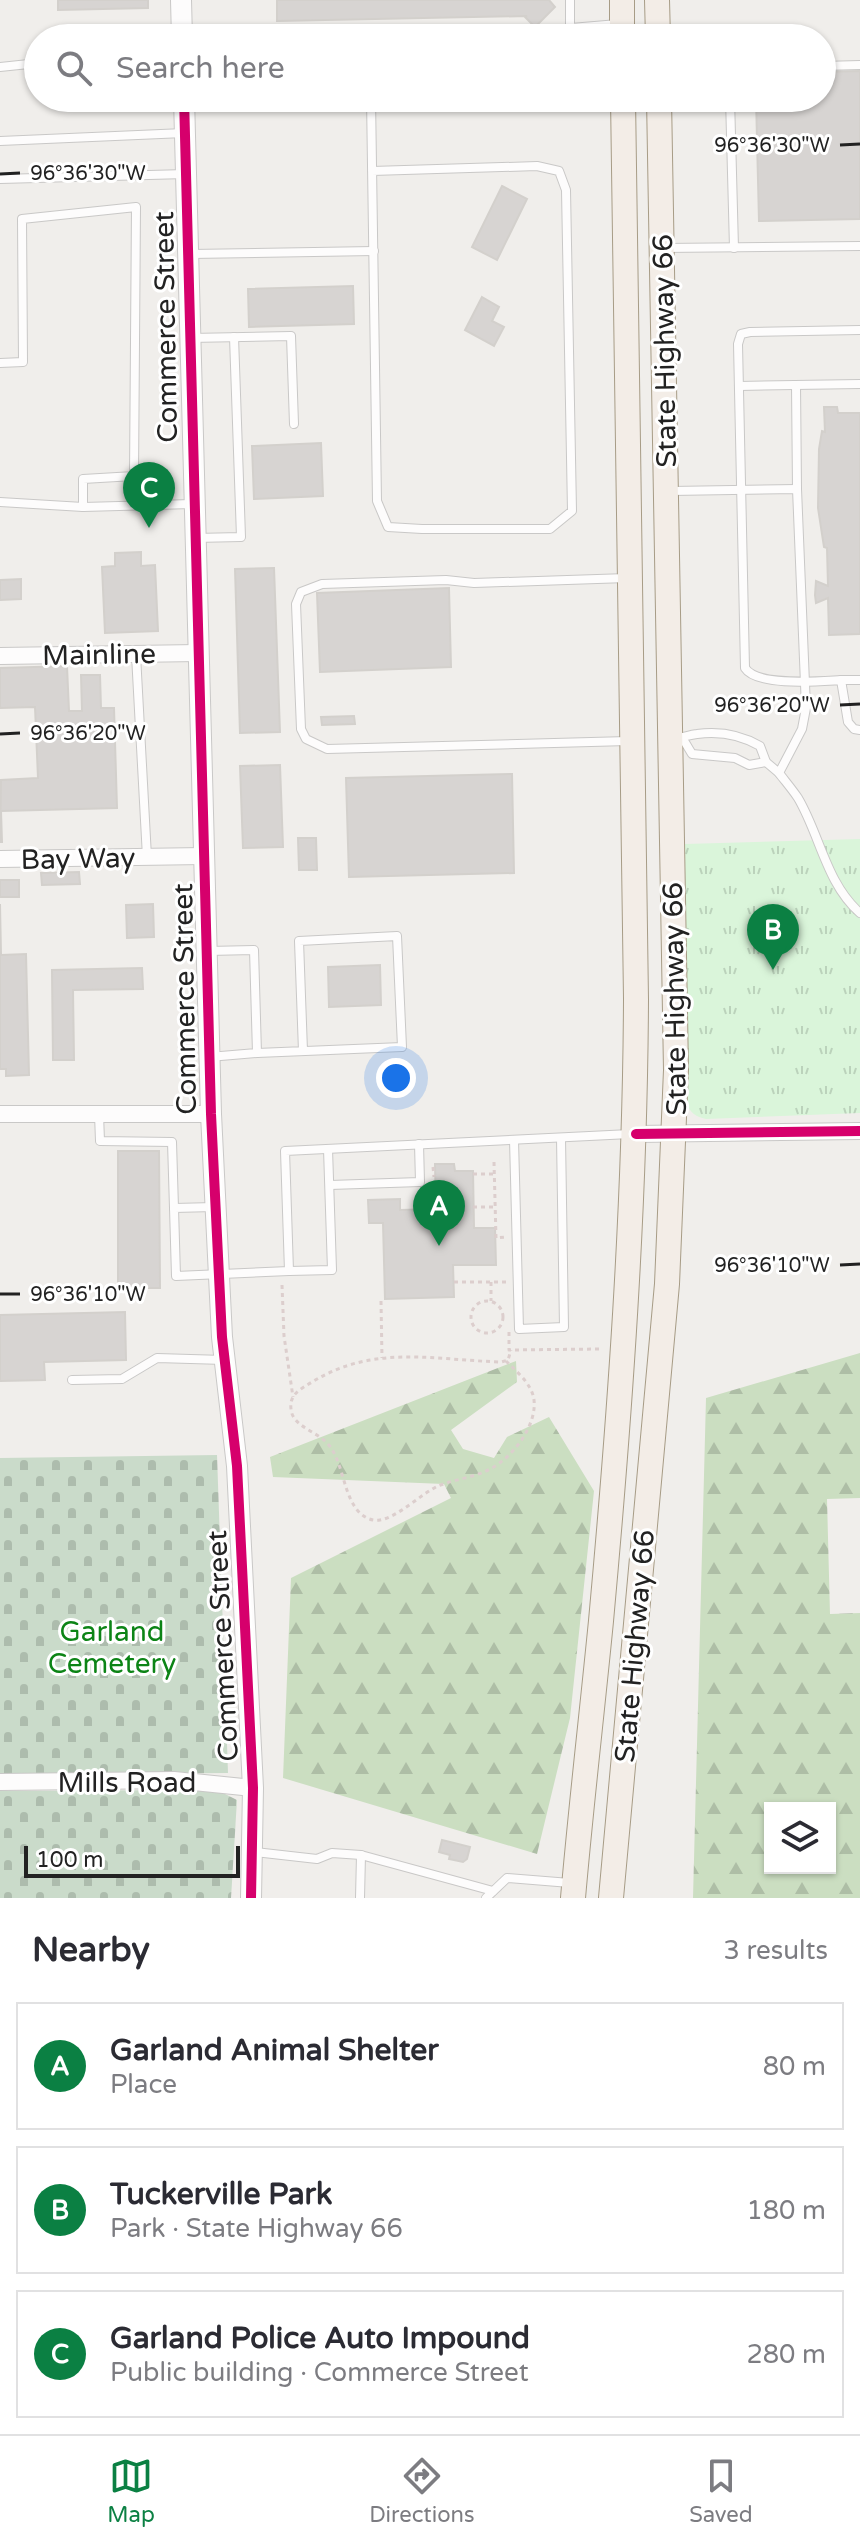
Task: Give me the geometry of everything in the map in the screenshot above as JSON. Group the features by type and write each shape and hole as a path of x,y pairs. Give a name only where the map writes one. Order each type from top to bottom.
{"main road":[{"path":"622,21 657,20"},
{"name":"State Highway 66","path":"574,1891 601,1619 636,1134 623,112"},
{"name":"State Highway 66","path":"611,1898 667,1284 675,1134 676,738 666,491 659,112"},
{"path":"633,741 676,738"}],"street":[{"path":"181,0 182,24"},
{"name":"Commerce Street","path":"184,112 211,1114 224,1360 237,1466 253,1788 251,1898"},
{"name":"Mainline","path":"0,656 198,653"},
{"name":"Bay Way","path":"0,859 204,856"},
{"path":"0,1114 211,1114"},
{"path":"636,1134 860,1131"},
{"name":"Mills Road","path":"0,1782 174,1780 253,1788"}],"lane":[{"path":"570,0 571,24"},
{"path":"600,24 622,21"},
{"path":"0,67 24,64"},
{"path":"836,66 860,65"},
{"path":"371,112 372,171 374,251 377,501 388,527 550,529 572,511 566,190 559,171 537,166 372,171"},
{"path":"730,112 734,248"},
{"path":"0,141 185,132"},
{"path":"0,179 186,174"},
{"path":"0,363 23,362 22,219 136,207 134,476 83,479 83,507"},
{"path":"662,248 860,246"},
{"path":"187,254 374,251"},
{"path":"860,330 741,334 738,344 745,668 749,674 760,678 804,682 860,680"},
{"path":"189,338 291,336 294,424"},
{"path":"194,538 241,537 234,337"},
{"path":"739,386 860,384"},
{"path":"779,773 802,729 806,708 796,385"},
{"path":"666,491 797,489"},
{"path":"0,502 83,507 193,504"},
{"path":"630,578 322,584 301,592 296,604 301,729 306,739 327,749 633,741"},
{"path":"136,654 147,857"},
{"path":"841,680 848,722 854,729 860,730"},
{"path":"676,738 695,734 728,734 760,746 766,762 779,773 798,799 825,861 851,905 860,913"},
{"path":"676,738 692,754 735,758 749,765 766,762"},
{"path":"209,1057 402,1047 397,936 299,941 303,1051"},
{"path":"207,951 254,950 257,1053"},
{"path":"99,1114 100,1141 172,1142 176,1276 332,1270 328,1149"},
{"path":"289,1271 285,1151 636,1134"},
{"path":"514,1140 519,1329 564,1327 561,1138"},
{"path":"330,1185 420,1182 419,1144"},
{"path":"174,1208 215,1207"},
{"path":"72,1380 122,1379 157,1358 224,1360"},
{"path":"251,1852 317,1859 332,1853 361,1855 493,1891"},
{"path":"360,1898 361,1855"},
{"path":"486,1898 507,1878 574,1891"}],"path":[{"path":"494,1162 495,1231"},
{"path":"433,1167 434,1177"},
{"path":"473,1174 494,1174"},
{"path":"473,1207 495,1207"},
{"path":"454,1282 507,1282"},
{"path":"491,1282 491,1301 502,1312 502,1323 494,1331 484,1333 475,1328 471,1313 476,1304 491,1301"},
{"path":"282,1285 284,1336 293,1397 291,1413 294,1419 328,1443 353,1505 361,1515 382,1520 440,1485 467,1479 492,1468 512,1452 531,1419 534,1400 527,1383 506,1361 382,1358 356,1362 330,1371 293,1397"},
{"path":"381,1301 382,1358"},
{"path":"506,1361 511,1350"}],"green space":[{"path":"860,839 860,1113 706,1119 696,1115 687,1103 685,844"},
{"path":"860,1353 860,1498 827,1499 830,1614 860,1613 860,1898 693,1898 706,1398"},
{"path":"516,1361 517,1382 451,1430 463,1449 494,1458 507,1437 549,1417 594,1491 570,1718 537,1854 283,1778 291,1578 451,1498 444,1484 273,1477 270,1457"},
{"name":"Garland Cemetery","path":"217,1455 228,1773 0,1775 0,1458"},
{"path":"193,1790 223,1793 237,1800 231,1898 0,1898 0,1791"}],"building":[{"path":"58,0 148,0 148,8 58,10"},
{"path":"277,0 549,0 555,7 538,24 532,24 527,16 277,21"},
{"path":"860,71 860,219 759,221 756,112 836,112 836,72"},
{"path":"502,186 527,199 497,260 472,247"},
{"path":"353,286 354,324 249,327 248,289"},
{"path":"482,297 499,307 492,321 504,327 494,346 465,330"},
{"path":"824,407 837,407 838,413 860,413 860,634 829,635 828,598 816,603 816,581 828,586 827,548 824,547 818,508 819,449 822,431 825,432"},
{"path":"321,443 323,496 254,499 252,446"},
{"path":"141,552 141,566 155,565 158,631 105,633 102,567 115,566 115,553"},
{"path":"274,568 280,732 240,733 235,569"},
{"path":"21,579 21,599 0,600 0,580"},
{"path":"449,588 451,667 320,672 317,593"},
{"path":"67,666 69,711 82,711 81,675 100,675 101,708 114,708 117,808 1,811 0,842 1,780 38,778 35,707 0,708 0,668"},
{"path":"354,716 355,724 322,725 321,717"},
{"path":"280,765 283,847 243,848 240,766"},
{"path":"512,774 514,873 349,877 346,778"},
{"path":"298,838 316,838 317,870 299,870"},
{"path":"79,872 80,884 42,885 41,873"},
{"path":"0,880 19,880 19,897 0,897"},
{"path":"0,904 1,955 26,954 29,1075 6,1076 6,1069 0,1069"},
{"path":"153,904 154,937 127,938 126,905"},
{"path":"380,965 381,1005 329,1007 328,967"},
{"path":"142,968 143,989 73,990 74,1060 53,1060 52,970"},
{"path":"118,1151 159,1151 160,1288 118,1288"},
{"path":"435,1164 454,1164 455,1171 473,1171 474,1228 495,1228 496,1265 453,1265 454,1297 385,1299 383,1223 369,1223 368,1200 400,1199 400,1210 436,1209"},
{"path":"125,1312 126,1360 44,1362 45,1380 0,1381 0,1315"},
{"path":"442,1840 470,1847 467,1859 463,1862 449,1859 450,1855 439,1852"}],"cycle path":[{"path":"184,112 211,1114 222,1337 237,1466 253,1788 251,1898"},
{"path":"636,1134 860,1131"}],"place":[{"name":"Garland Police Auto Impound","path":"149,528"},
{"name":"Tuckerville Park","path":"773,970"},
{"name":"Garland Animal Shelter","path":"439,1246"}]}
